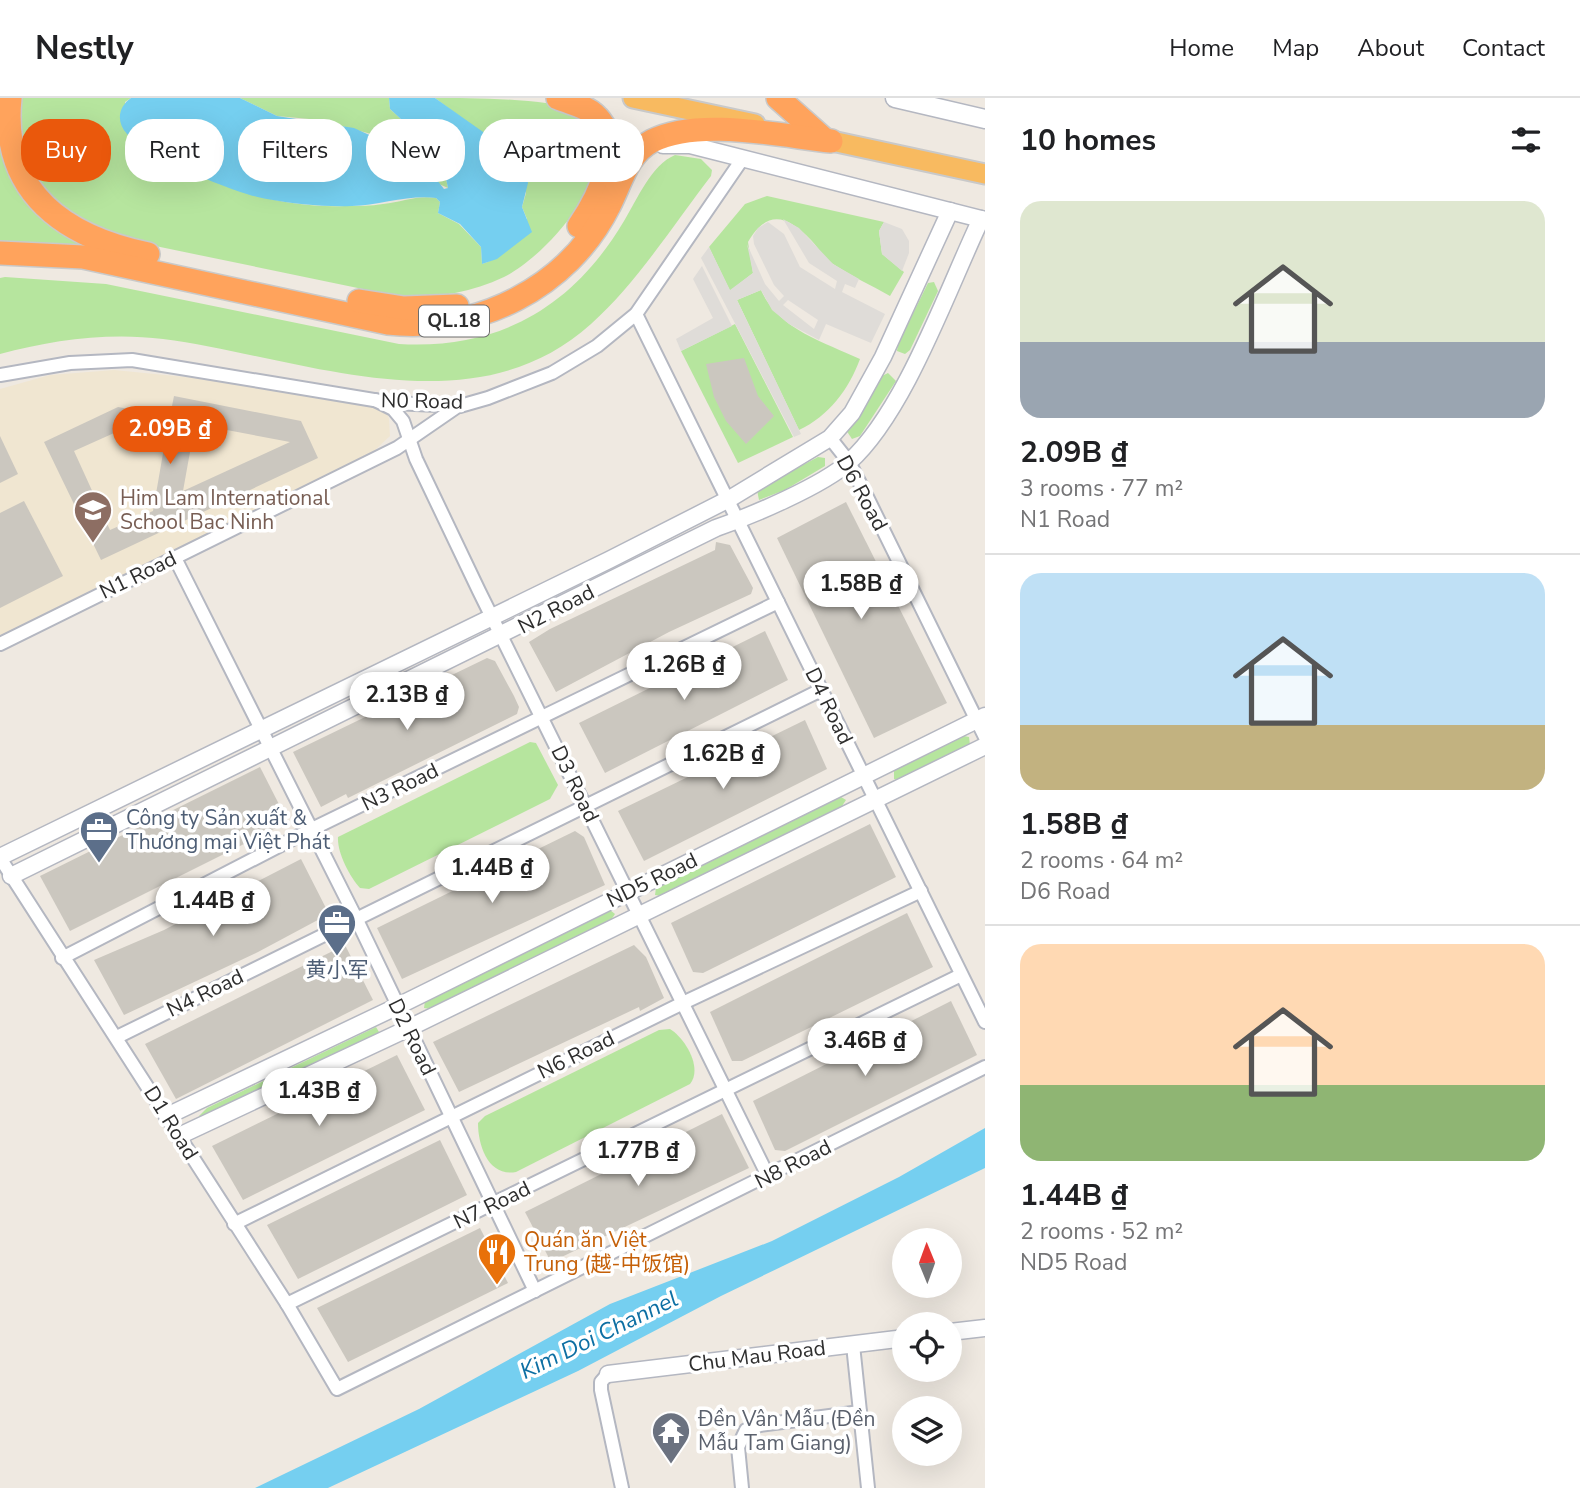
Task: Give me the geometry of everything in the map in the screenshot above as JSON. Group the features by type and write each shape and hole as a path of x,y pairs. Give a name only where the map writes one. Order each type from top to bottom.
{"highway":[{"path":"10,98 9,144 23,182 46,211 82,234 130,251 385,306 421,309 455,306 485,299 507,289 543,265 567,242 586,216 606,170 607,141 602,124 594,114 558,98"},
{"name":"QL.18","path":"633,98 985,174"},
{"path":"778,98 828,140"},
{"name":"QL.18","path":"644,149 658,139 703,130 828,140"},
{"name":"QL.18","path":"0,253 52,253 107,262 388,323 423,325 452,322 468,319 512,302 558,272 602,219 619,182"}],"main road":[{"path":"895,98 985,119"}],"street":[{"path":"644,151 659,146 682,144 983,220"},
{"name":"N0 Road","path":"0,375 70,363 132,360 375,400 460,405 511,391 552,373 597,346 636,314 743,158"},
{"name":"N2 Road","path":"0,858 128,793 609,560 727,499 830,438 852,413 883,357 950,211"},
{"name":"N2 Road","path":"11,876 386,690 502,636 716,528 738,522 849,462 876,430 912,370 983,220"},
{"name":"D4 Road","path":"636,314 985,1022"},
{"path":"883,357 912,370"},
{"name":"D3 Road","path":"375,400 395,411 410,440 492,617 685,1002 768,1176"},
{"name":"N1 Road","path":"0,644 410,440 460,405"},
{"name":"D6 Road","path":"830,438 849,462 981,718 985,737"},
{"name":"D2 Road","path":"175,558 268,748 356,918 536,1291"},
{"path":"609,560 617,577"},
{"name":"N3 Road","path":"62,958 310,830 778,602"},
{"path":"377,674 386,690"},
{"name":"N4 Road","path":"117,1037 821,690"},
{"name":"ND5 Road","path":"167,1116 398,1006 981,718"},
{"name":"ND5 Road","path":"179,1136 409,1028 985,746"},
{"path":"128,793 139,812"},
{"name":"D1 Road","path":"0,858 287,1304 337,1389"},
{"name":"N6 Road","path":"234,1224 685,1002 921,891"},
{"name":"N7 Road","path":"287,1304 961,975"},
{"name":"N8 Road","path":"337,1389 985,1067"},
{"path":"962,1331 985,1328"},
{"name":"Chu Mau Road","path":"608,1374 892,1340"},
{"path":"853,1345 868,1488"},
{"path":"608,1374 601,1382 601,1390 622,1488"},
{"path":"742,1488 738,1447 746,1430 760,1425 860,1412"}],"shaded area":[{"path":"783,219 799,228 833,264 859,279 855,288 845,284 842,292 885,314 871,343 826,324 819,340 789,324 772,310 761,290 737,300 801,434 794,437 701,258 709,247 730,290 753,273 747,244 765,284 779,301 784,296 774,285 754,244 753,236 758,228 768,222 784,234 800,267 835,289 837,281 809,263","holes":["788,300 818,320 814,329 783,305"]},
{"path":"884,222 902,229 909,241 909,253 902,271 882,254 879,231"},
{"path":"702,266 732,326 681,351 676,339 713,318 693,279"},
{"name":"Him Lam International School Bac Ninh","path":"114,370 226,381 379,407 386,411 390,436 373,452 0,637 0,389 50,375"}],"green space":[{"path":"0,98 2,127 21,154 21,182 40,182 81,241 81,248 0,246"},
{"path":"17,98 131,98 125,102 125,182 216,182 259,196 316,206 364,206 422,197 436,198 440,202 438,213 459,224 481,247 482,264 504,252 527,219 522,207 526,193 523,182 590,182 563,226 543,248 504,277 468,290 406,298 141,243 73,219 35,182 111,182 111,119 21,119 21,142 15,124"},
{"path":"240,98 389,98 390,109 401,119 366,119 366,133 352,129 352,119 277,116"},
{"path":"435,98 529,101 578,111 585,119 479,119 479,131"},
{"path":"675,155 701,159 712,170 711,176 624,291 591,324 544,356 493,374 439,381 384,379 327,371 163,339 122,336 39,345 0,354 0,278 5,277 106,284 399,344 435,344 469,339 501,330 530,317 557,299 581,277 604,251 652,175 666,160"},
{"path":"438,182 447,182 448,188"},
{"path":"767,196 884,222 879,231 882,254 904,272 890,296 833,264 802,231 777,219 762,225 748,242 753,273 730,291 709,247 745,204"},
{"path":"934,282 938,291 910,350 905,354 897,351 928,283"},
{"path":"761,290 779,315 790,324 817,340 860,359 837,400 820,417 799,430 737,300"},
{"path":"735,324 793,437 738,463 681,351"},
{"path":"888,373 896,381 860,436 852,439 846,430 882,376"},
{"path":"818,457 825,458 825,466 785,490 759,500 757,490 761,487"},
{"path":"964,736 969,737 970,745 899,780 894,779 894,770"},
{"path":"530,742 536,743 558,785 550,799 369,889 360,888 344,864 338,837"},
{"path":"841,797 846,800 842,806 662,896 655,895 656,888 660,885"},
{"path":"610,910 615,914 611,920 431,1009 424,1008 425,1001"},
{"path":"376,1027 379,1032 376,1037 201,1119 199,1116 207,1108"},
{"path":"670,1029 686,1046 693,1062 690,1084 516,1172 499,1170 492,1165 480,1141 478,1123 485,1116 659,1030"}],"water":[{"path":"131,98 240,98 277,116 296,119 238,119 238,182 352,182 352,128 366,133 366,182 439,182 444,189 448,188 447,182 465,182 465,119 479,129 479,182 528,182 522,207 532,232 497,259 482,264 481,247 460,224 438,213 440,202 436,198 417,197 362,205 331,206 253,196 215,182 224,182 224,119 125,119 125,132 120,115"},
{"path":"389,98 435,98 465,119 401,119 390,109"},
{"name":"Kim Doi Channel","path":"985,1128 985,1168 721,1296 578,1371 328,1488 255,1488 419,1409 610,1304 772,1241 899,1177"}],"building":[{"path":"744,358 758,396 774,416 746,444 726,421 714,397 706,364"},
{"path":"174,396 301,421 318,458 101,560 44,442 118,407 170,416","holes":["195,424 290,442 183,491","123,429 166,436 153,511 110,530 74,451"]},
{"path":"0,436 18,474 0,483"},
{"path":"24,501 63,576 0,608 0,513"},
{"path":"846,502 947,703 874,738 777,538"},
{"path":"716,542 730,545 753,588 751,594 669,632 556,692 529,642 550,629 715,550"},
{"path":"765,631 788,680 605,773 579,723"},
{"path":"487,658 495,661 514,696 519,707 517,714 348,798 346,794 321,807 293,752"},
{"path":"805,720 827,769 644,861 618,811"},
{"path":"260,767 288,822 70,931 40,876"},
{"path":"870,824 896,877 703,973 693,972 671,923"},
{"path":"575,831 584,837 605,885 402,979 377,928"},
{"path":"301,859 329,914 258,952 124,1015 94,960 164,930"},
{"path":"907,913 933,967 742,1061 732,1061 710,1012"},
{"path":"345,945 373,1000 176,1099 145,1044"},
{"path":"634,945 646,957 664,998 640,1011 639,1007 459,1092 433,1042"},
{"path":"951,1001 977,1055 785,1151 775,1150 753,1101"},
{"path":"397,1055 425,1110 243,1200 212,1146"},
{"path":"722,1114 749,1168 551,1262 525,1212"},
{"path":"440,1140 467,1195 298,1279 267,1225"},
{"path":"480,1228 508,1283 348,1362 317,1308"}],"place":[{"name":"Him Lam International School Bac Ninh","path":"93,544"},
{"name":"Công ty Sản xuất & Thương mại Việt Phát","path":"99,864"},
{"name":"黄小军","path":"337,957"},
{"name":"Quán ăn Việt Trung (越-中饭馆)","path":"497,1286"},
{"name":"Đền Vân Mẫu (Đền Mẫu Tam Giang)","path":"671,1465"}]}
